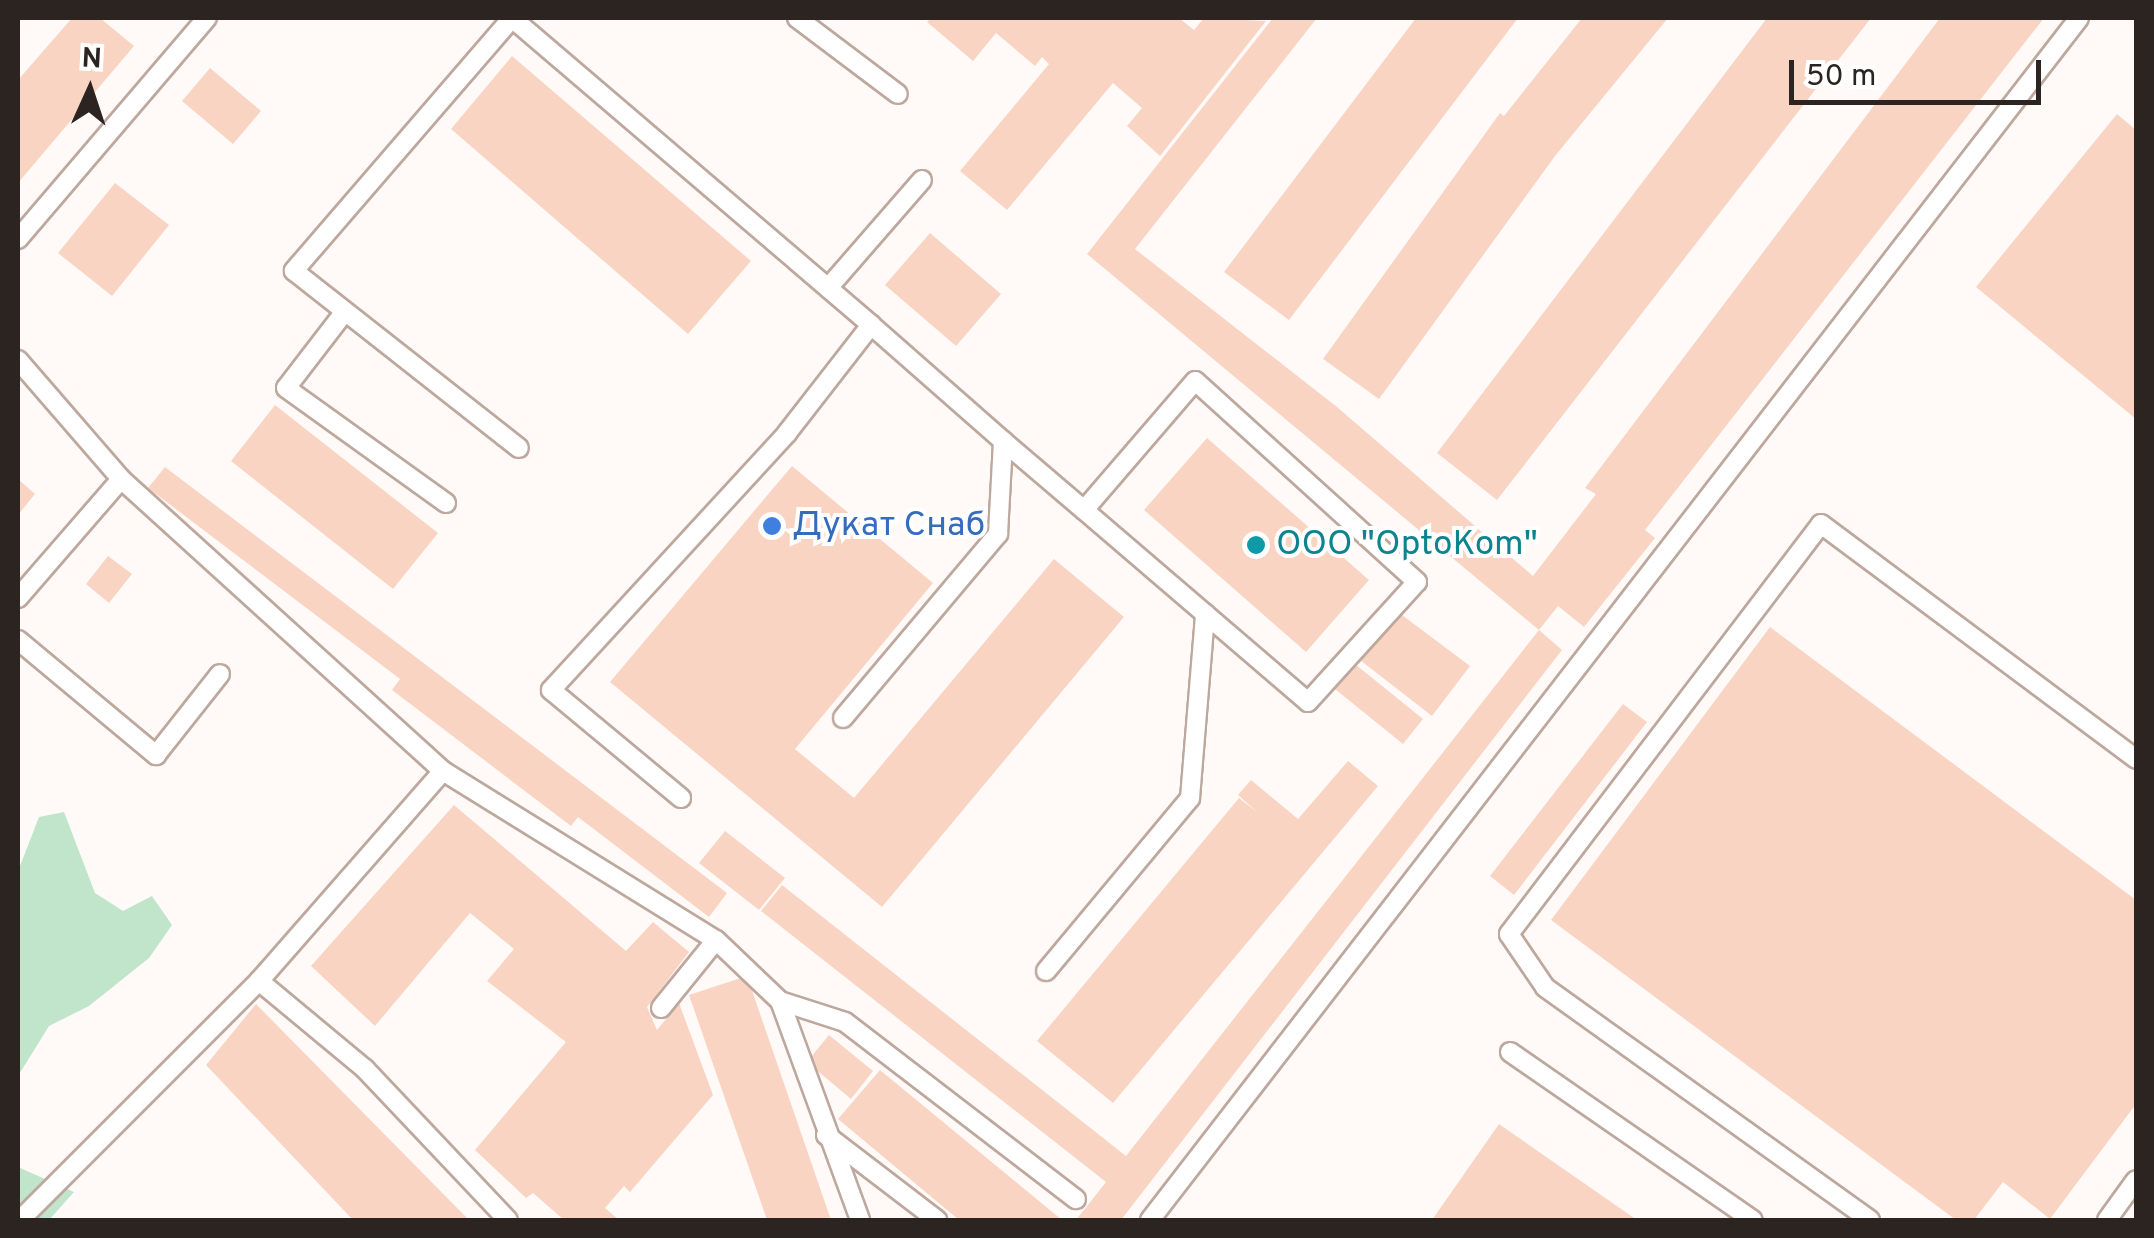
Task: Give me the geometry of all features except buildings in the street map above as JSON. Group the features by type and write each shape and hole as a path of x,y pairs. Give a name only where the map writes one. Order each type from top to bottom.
{"lane":[{"path":"18,240 206,18"},
{"path":"518,448 343,314 294,271 512,18 872,325 1003,441 1308,702 1417,582 1195,381 1084,510"},
{"path":"797,18 898,94"},
{"path":"1150,1220 2079,18"},
{"path":"828,288 922,180"},
{"path":"343,314 286,388 446,503"},
{"path":"680,798 550,690 787,433 872,325"},
{"path":"18,360 120,479 443,771 716,940 780,1001 845,1022 1076,1199"},
{"path":"843,718 998,534 1003,441"},
{"path":"18,598 120,479"},
{"path":"1870,1220 1545,986 1509,934 1821,524 2136,758"},
{"path":"1046,971 1190,798 1205,614"},
{"path":"18,640 156,755 220,674"},
{"path":"20,1220 258,981 443,771"},
{"path":"661,1008 716,940"},
{"path":"258,981 365,1069 508,1220"},
{"path":"780,1001 860,1220"},
{"path":"1510,1052 1753,1220"},
{"path":"826,1135 937,1220"},
{"path":"2107,1220 2136,1180"}],"green space":[{"path":"64,812 95,893 123,911 152,896 172,925 149,958 89,1006 49,1026 18,1076 18,871 39,817"},
{"path":"18,1167 74,1192 49,1220 18,1220"}],"place":[{"name":"Дукат Снаб","path":"772,526"},
{"name":"OOO \"OptoKom\"","path":"1256,545"}]}
